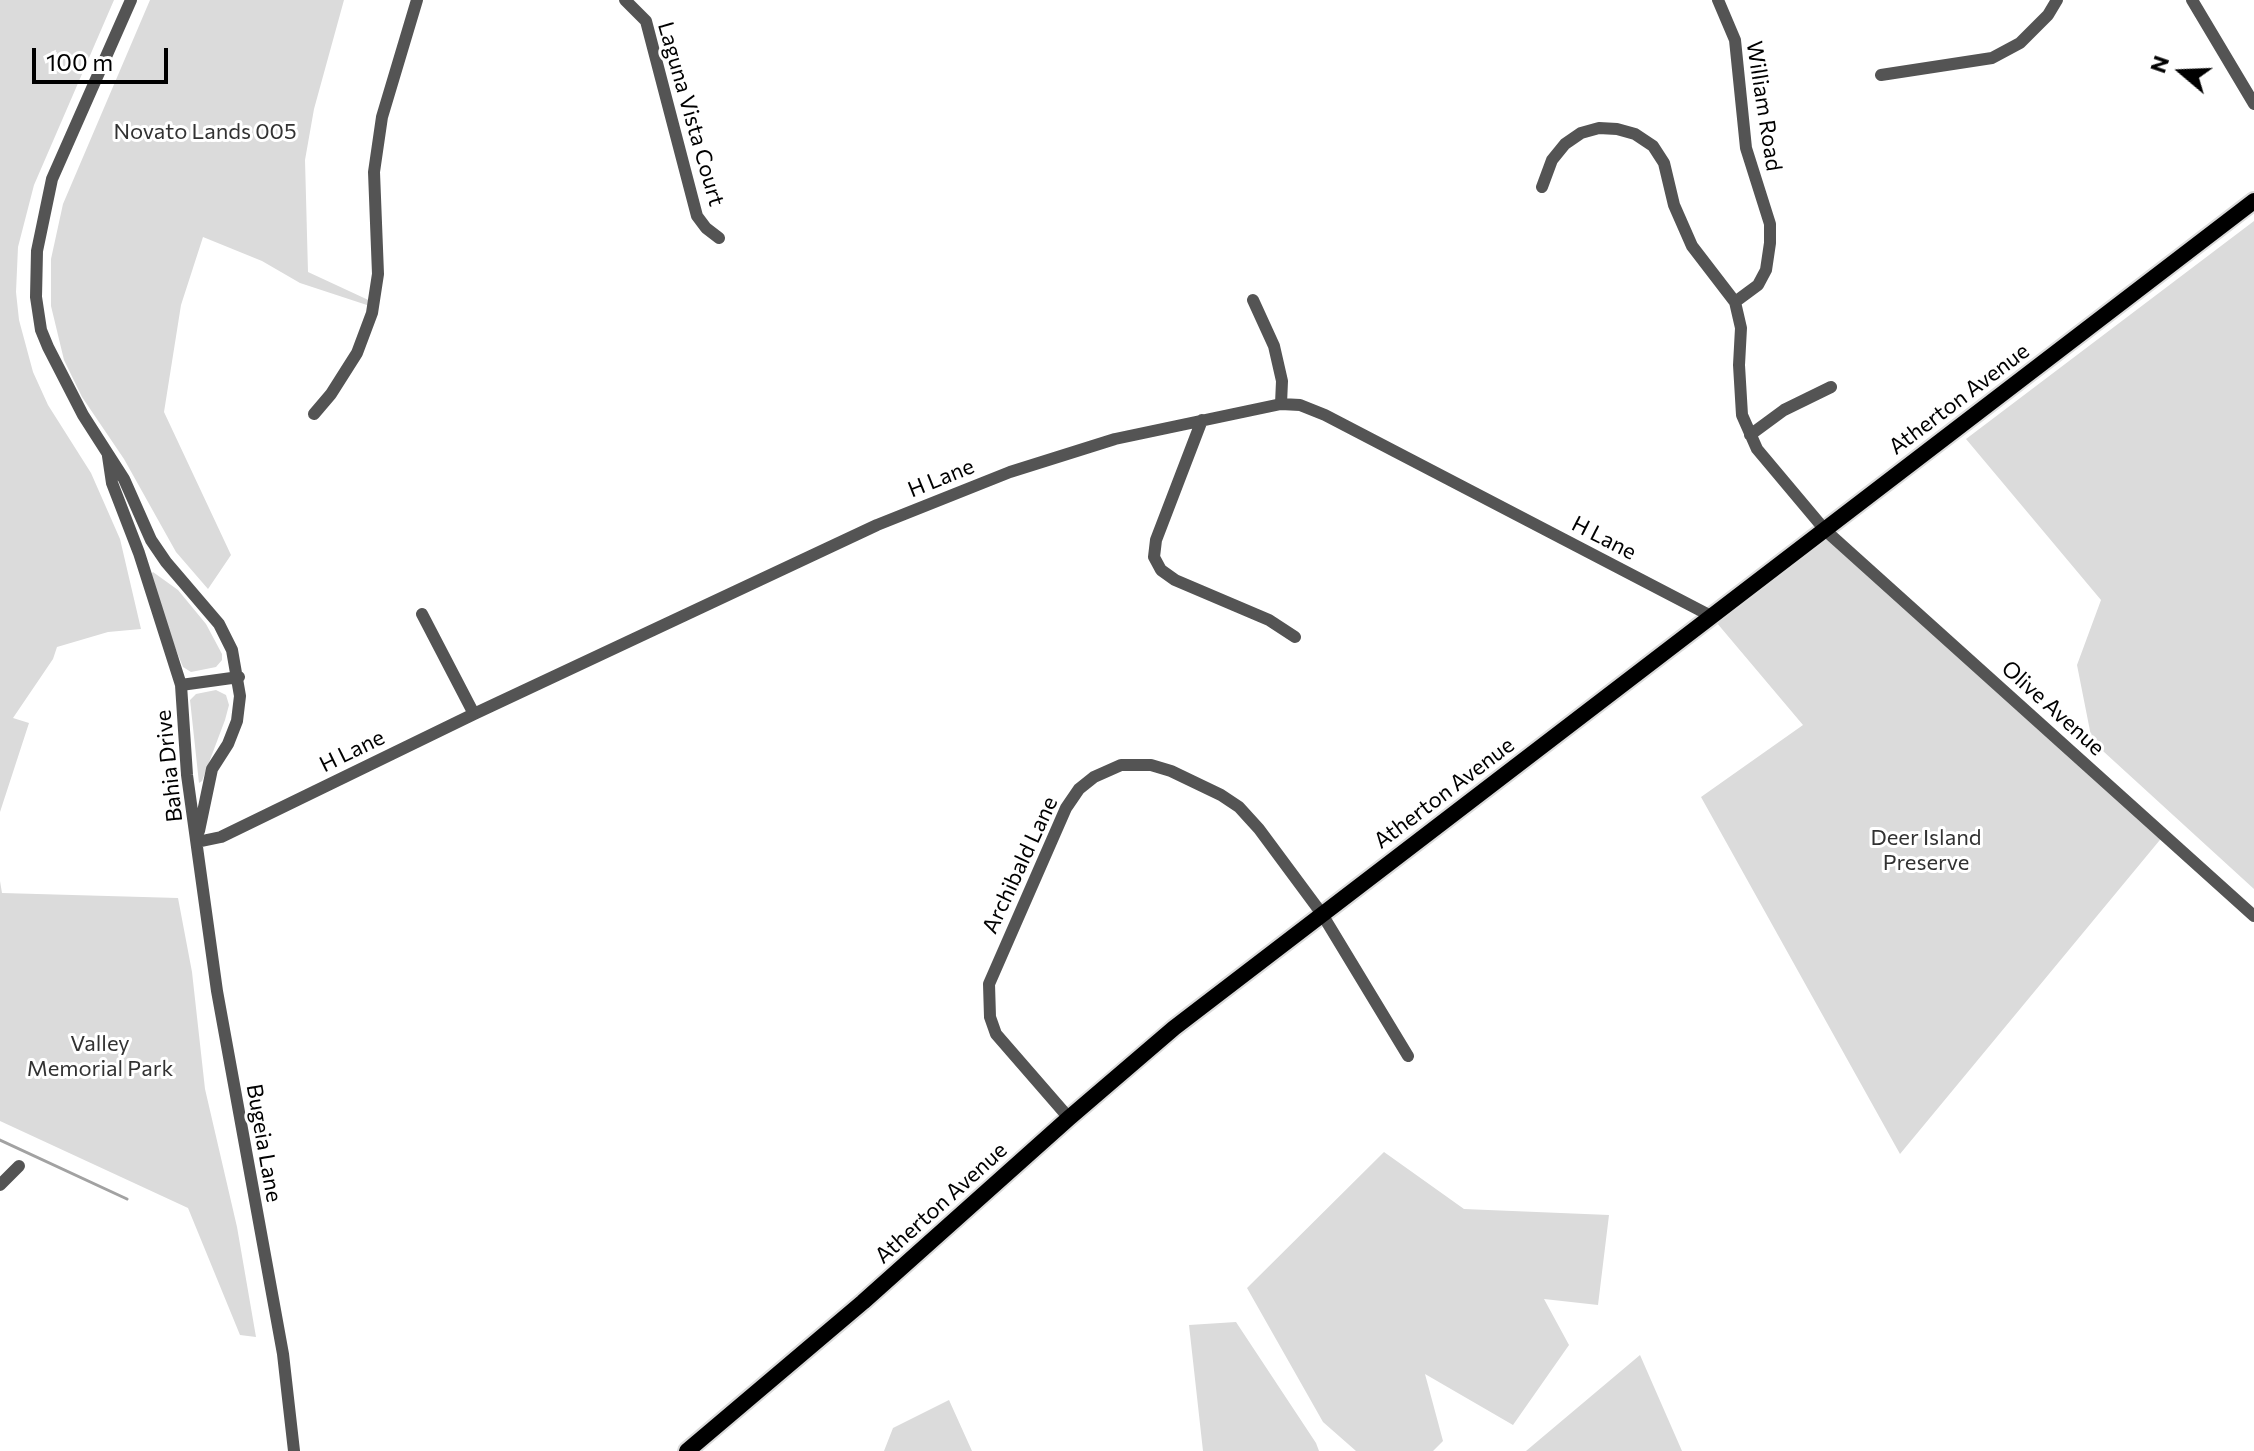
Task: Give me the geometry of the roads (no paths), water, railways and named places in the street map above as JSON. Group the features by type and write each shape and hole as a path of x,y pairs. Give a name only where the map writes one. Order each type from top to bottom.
{"main road":[{"name":"Atherton Avenue","path":"687,1451 933,1241 1174,1028 2254,201"}],"street":[{"name":"Bahia Drive","path":"131,0 52,179 37,251 36,297 41,330 59,372 124,479 151,540 219,624 232,650 239,677 237,721 228,744 212,769 197,842"},
{"path":"314,414 357,353 372,313 378,274 374,172 382,117 417,0"},
{"name":"Laguna Vista Court","path":"625,0 646,21 697,216 719,238"},
{"name":"William Road","path":"1718,0 1735,40 1746,148 1770,224 1766,270 1758,285 1735,302"},
{"path":"1881,75 1992,58 2020,43 2048,15 2057,0"},
{"path":"2192,0 2254,104"},
{"path":"1542,187 1552,160 1565,144 1581,133 1599,128 1617,129 1635,134 1653,146 1664,163 1681,225 1708,269 1735,302 1741,328 1739,365 1742,415 1750,435 1784,410 1831,387"},
{"path":"1253,300 1274,346 1282,381 1281,404"},
{"name":"H Lane","path":"197,842 221,837 474,714 877,525 1010,472 1115,439 1281,404 1300,405 1325,415 1711,616"},
{"path":"1202,420 1156,540 1154,557 1161,570 1175,580 1269,620 1295,637"},
{"name":"Olive Avenue","path":"1750,435 1757,449 1825,530 2254,916"},
{"name":"Bahia Drive","path":"108,456 112,483 139,553 181,685 187,775 197,842"},
{"path":"422,614 474,714"},
{"path":"181,685 239,677"},
{"name":"Archibald Lane","path":"1069,1118 996,1034 990,1017 989,984 1066,808 1079,789 1107,770 1137,764 1171,771 1204,785 1239,807 1322,914 1408,1056"},
{"name":"Bugeia Lane","path":"197,842 226,1044 283,1354 294,1451"},
{"path":"0,1185 19,1166"}],"waterway":[{"path":"0,1140 127,1199"}],"park label":[{"name":"Novato Lands 005","path":"205,132"},
{"name":"Deer Island Preserve","path":"1926,850"},
{"name":"Valley Memorial Park","path":"100,1056"}]}
